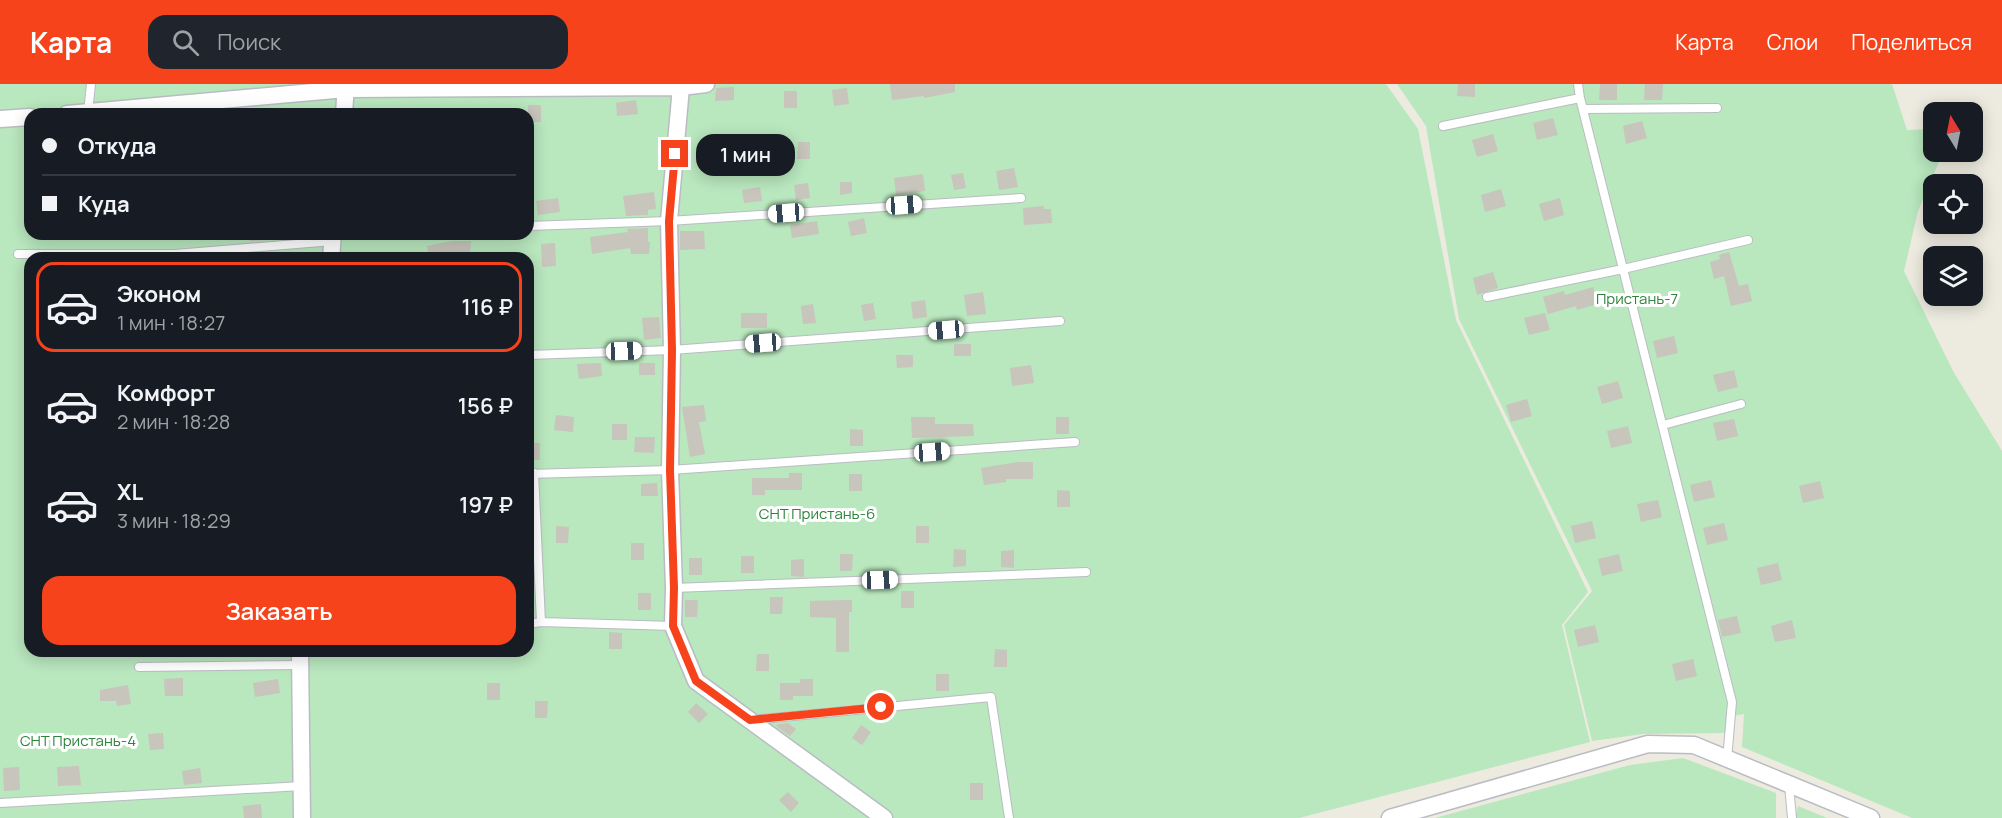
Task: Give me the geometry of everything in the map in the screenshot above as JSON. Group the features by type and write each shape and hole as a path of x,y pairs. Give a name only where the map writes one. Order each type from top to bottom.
{"street":[{"path":"128,108 346,86 681,87 706,84"},
{"path":"344,108 346,86"},
{"path":"681,87 669,221 673,626 696,681 884,818"},
{"path":"0,119 24,117"},
{"path":"300,658 302,818"},
{"path":"1390,818 1648,744 1694,745 1871,818"}],"lane":[{"path":"88,108 91,84"},
{"path":"1578,84 1732,702 1727,760"},
{"path":"1443,126 1580,98"},
{"path":"1583,109 1717,108"},
{"path":"534,226 669,221 1021,198"},
{"path":"194,252 305,240"},
{"path":"1487,297 1748,240"},
{"path":"18,254 24,254"},
{"path":"534,355 672,350 1060,321"},
{"path":"1663,425 1742,404"},
{"path":"534,474 670,470 1075,442"},
{"path":"534,518 541,622"},
{"path":"674,588 1086,572"},
{"path":"534,623 673,626"},
{"path":"140,667 300,658"},
{"path":"750,720 991,697 1009,818"},
{"path":"1789,785 1792,818"},
{"path":"0,803 302,786"}],"green space":[{"path":"0,84 1386,84 1418,129 1456,320 1588,592 1562,625 1590,742 1299,818 0,818"},
{"name":"Пристань-7","path":"1397,84 1892,84 1907,130 1923,129 1923,162 1939,162 1934,174 1923,174 1923,199 1918,211 1904,271 1953,371 2002,451 2002,818 1912,818 1742,747 1744,714 1734,716 1726,733 1643,734 1592,741 1564,625 1592,591 1459,319 1426,126"},
{"path":"1683,758 1776,793 1776,818 1435,818 1630,765"},
{"path":"1798,806 1827,818 1795,818"}],"building":[{"path":"890,84 955,84 955,92 924,98 924,96 892,100"},
{"path":"1458,84 1475,84 1475,97 1457,96"},
{"path":"1600,84 1617,84 1617,100 1599,100"},
{"path":"1645,84 1663,84 1662,100 1644,100"},
{"path":"734,87 734,100 715,101 716,88"},
{"path":"847,88 849,104 834,106 832,90"},
{"path":"784,91 797,91 797,108 784,108"},
{"path":"636,100 638,114 617,116 616,103"},
{"path":"528,105 541,105 541,122 534,122 534,108 528,108"},
{"path":"1553,118 1558,135 1537,140 1533,123"},
{"path":"1642,121 1647,138 1626,144 1623,126"},
{"path":"1493,134 1498,151 1477,157 1472,140"},
{"path":"798,142 810,142 810,159 797,159"},
{"path":"1014,168 1018,187 999,190 996,171"},
{"path":"963,173 966,188 954,190 951,175"},
{"path":"923,174 925,191 896,195 894,178"},
{"path":"840,182 852,182 852,193 840,195"},
{"path":"808,183 810,198 796,200 794,185"},
{"path":"760,187 762,201 744,203 742,190"},
{"path":"1501,189 1506,206 1485,212 1481,195"},
{"path":"654,192 656,209 648,210 648,215 626,216 623,196"},
{"path":"558,198 560,212 538,215 536,201"},
{"path":"1560,198 1564,215 1544,221 1539,204"},
{"path":"1044,206 1044,209 1051,209 1052,223 1024,225 1023,208"},
{"path":"864,218 867,233 851,236 848,222"},
{"path":"817,221 819,234 792,238 790,225"},
{"path":"648,228 649,254 631,254 630,248 592,254 590,237 628,232 627,229"},
{"path":"680,231 704,231 705,249 680,250"},
{"path":"452,241 471,241 470,252 428,252 427,246"},
{"path":"555,243 556,266 542,267 541,244"},
{"path":"1729,252 1739,286 1748,284 1752,301 1731,306 1724,276 1714,279 1710,262 1720,259 1719,255"},
{"path":"1493,272 1498,288 1477,295 1473,278"},
{"path":"1593,287 1597,304 1577,310 1576,306 1548,314 1543,297 1564,291 1565,295"},
{"path":"983,292 986,314 967,316 964,295"},
{"path":"925,300 927,317 913,319 911,302"},
{"path":"873,303 876,319 864,321 861,305"},
{"path":"813,304 816,323 803,324 801,306"},
{"path":"741,313 767,313 767,328 741,328"},
{"path":"1545,313 1550,330 1529,335 1524,318"},
{"path":"659,317 661,338 644,340 642,318"},
{"path":"1674,336 1678,353 1657,358 1653,341"},
{"path":"954,344 971,344 971,356 954,356"},
{"path":"896,355 913,355 913,367 897,368"},
{"path":"601,363 602,376 579,379 577,364"},
{"path":"639,363 655,363 655,375 639,375"},
{"path":"1031,365 1034,383 1012,386 1010,368"},
{"path":"1734,370 1738,387 1718,392 1713,375"},
{"path":"1618,381 1623,398 1602,404 1597,387"},
{"path":"1527,399 1532,416 1511,422 1506,405"},
{"path":"704,405 706,421 699,422 705,454 690,457 682,407"},
{"path":"556,415 574,417 573,432 554,430"},
{"path":"911,417 935,417 935,424 973,424 974,436 912,438"},
{"path":"1056,417 1069,417 1069,434 1056,434"},
{"path":"1734,419 1738,436 1717,441 1713,423"},
{"path":"612,424 627,424 627,440 612,440"},
{"path":"1628,426 1632,443 1611,448 1607,431"},
{"path":"850,429 863,430 863,446 850,446"},
{"path":"635,437 655,437 654,453 634,452"},
{"path":"534,443 540,443 540,460 534,460"},
{"path":"1033,462 1033,479 1006,479 1006,482 984,485 981,468"},
{"path":"789,473 802,473 802,490 765,490 765,495 752,495 752,478 789,478"},
{"path":"849,474 862,474 862,491 849,491"},
{"path":"1711,480 1715,497 1694,502 1690,485"},
{"path":"1820,481 1824,498 1803,503 1799,486"},
{"path":"657,483 658,496 641,496 641,484"},
{"path":"1057,490 1070,491 1070,507 1057,507"},
{"path":"1658,500 1662,517 1641,522 1637,504"},
{"path":"1592,521 1596,538 1575,543 1571,526"},
{"path":"1724,523 1728,540 1707,545 1703,528"},
{"path":"556,526 569,527 568,543 556,543"},
{"path":"916,526 929,526 929,543 916,543"},
{"path":"631,543 644,543 644,560 631,560"},
{"path":"954,549 966,550 966,566 953,567"},
{"path":"1014,550 1014,568 1001,567 1001,551"},
{"path":"840,554 853,554 852,571 840,571"},
{"path":"1619,554 1623,571 1602,576 1598,559"},
{"path":"741,556 754,556 754,573 741,573"},
{"path":"689,558 702,558 702,575 689,575"},
{"path":"804,559 804,577 791,576 791,560"},
{"path":"1778,563 1782,580 1761,585 1757,568"},
{"path":"901,591 914,591 914,608 901,608"},
{"path":"638,593 651,593 651,610 638,610"},
{"path":"770,597 783,597 782,614 770,614"},
{"path":"685,600 698,600 697,617 685,617"},
{"path":"852,600 852,612 849,612 849,652 836,652 836,618 810,617 810,601"},
{"path":"1737,616 1741,633 1722,637 1718,620"},
{"path":"1792,620 1796,638 1775,642 1771,626"},
{"path":"1595,625 1599,642 1578,647 1574,630"},
{"path":"609,632 622,633 622,649 609,649"},
{"path":"995,649 1007,650 1007,667 994,667"},
{"path":"757,654 769,654 769,671 756,671"},
{"path":"1693,659 1697,676 1676,681 1672,664"},
{"path":"936,674 949,674 949,691 936,691"},
{"path":"183,678 183,696 165,696 164,679"},
{"path":"278,679 280,693 255,697 253,683"},
{"path":"800,679 813,679 813,696 793,696 793,700 780,700 780,683 800,683"},
{"path":"487,683 500,683 500,700 487,700"},
{"path":"128,685 131,704 117,706 116,701 100,701 100,690"},
{"path":"535,701 548,701 547,718 535,718"},
{"path":"696,703 708,714 699,723 688,712"},
{"path":"788,723 796,729 790,736 776,726"},
{"path":"861,725 871,732 862,745 852,738"},
{"path":"163,733 164,749 150,750 148,734"},
{"path":"79,766 81,785 58,786 57,767"},
{"path":"19,767 20,790 4,791 3,768"},
{"path":"200,768 202,783 184,785 182,771"},
{"path":"970,783 983,783 983,800 970,800"},
{"path":"788,792 799,803 791,812 779,800"},
{"path":"261,804 262,818 244,818 243,806"}],"route":[{"path":"675,154 669,221 673,626 696,681 750,720 881,707"}],"park label":[{"name":"СНТ Пристань-6","path":"817,514"},
{"name":"СНТ Пристань-4","path":"78,741"}]}
